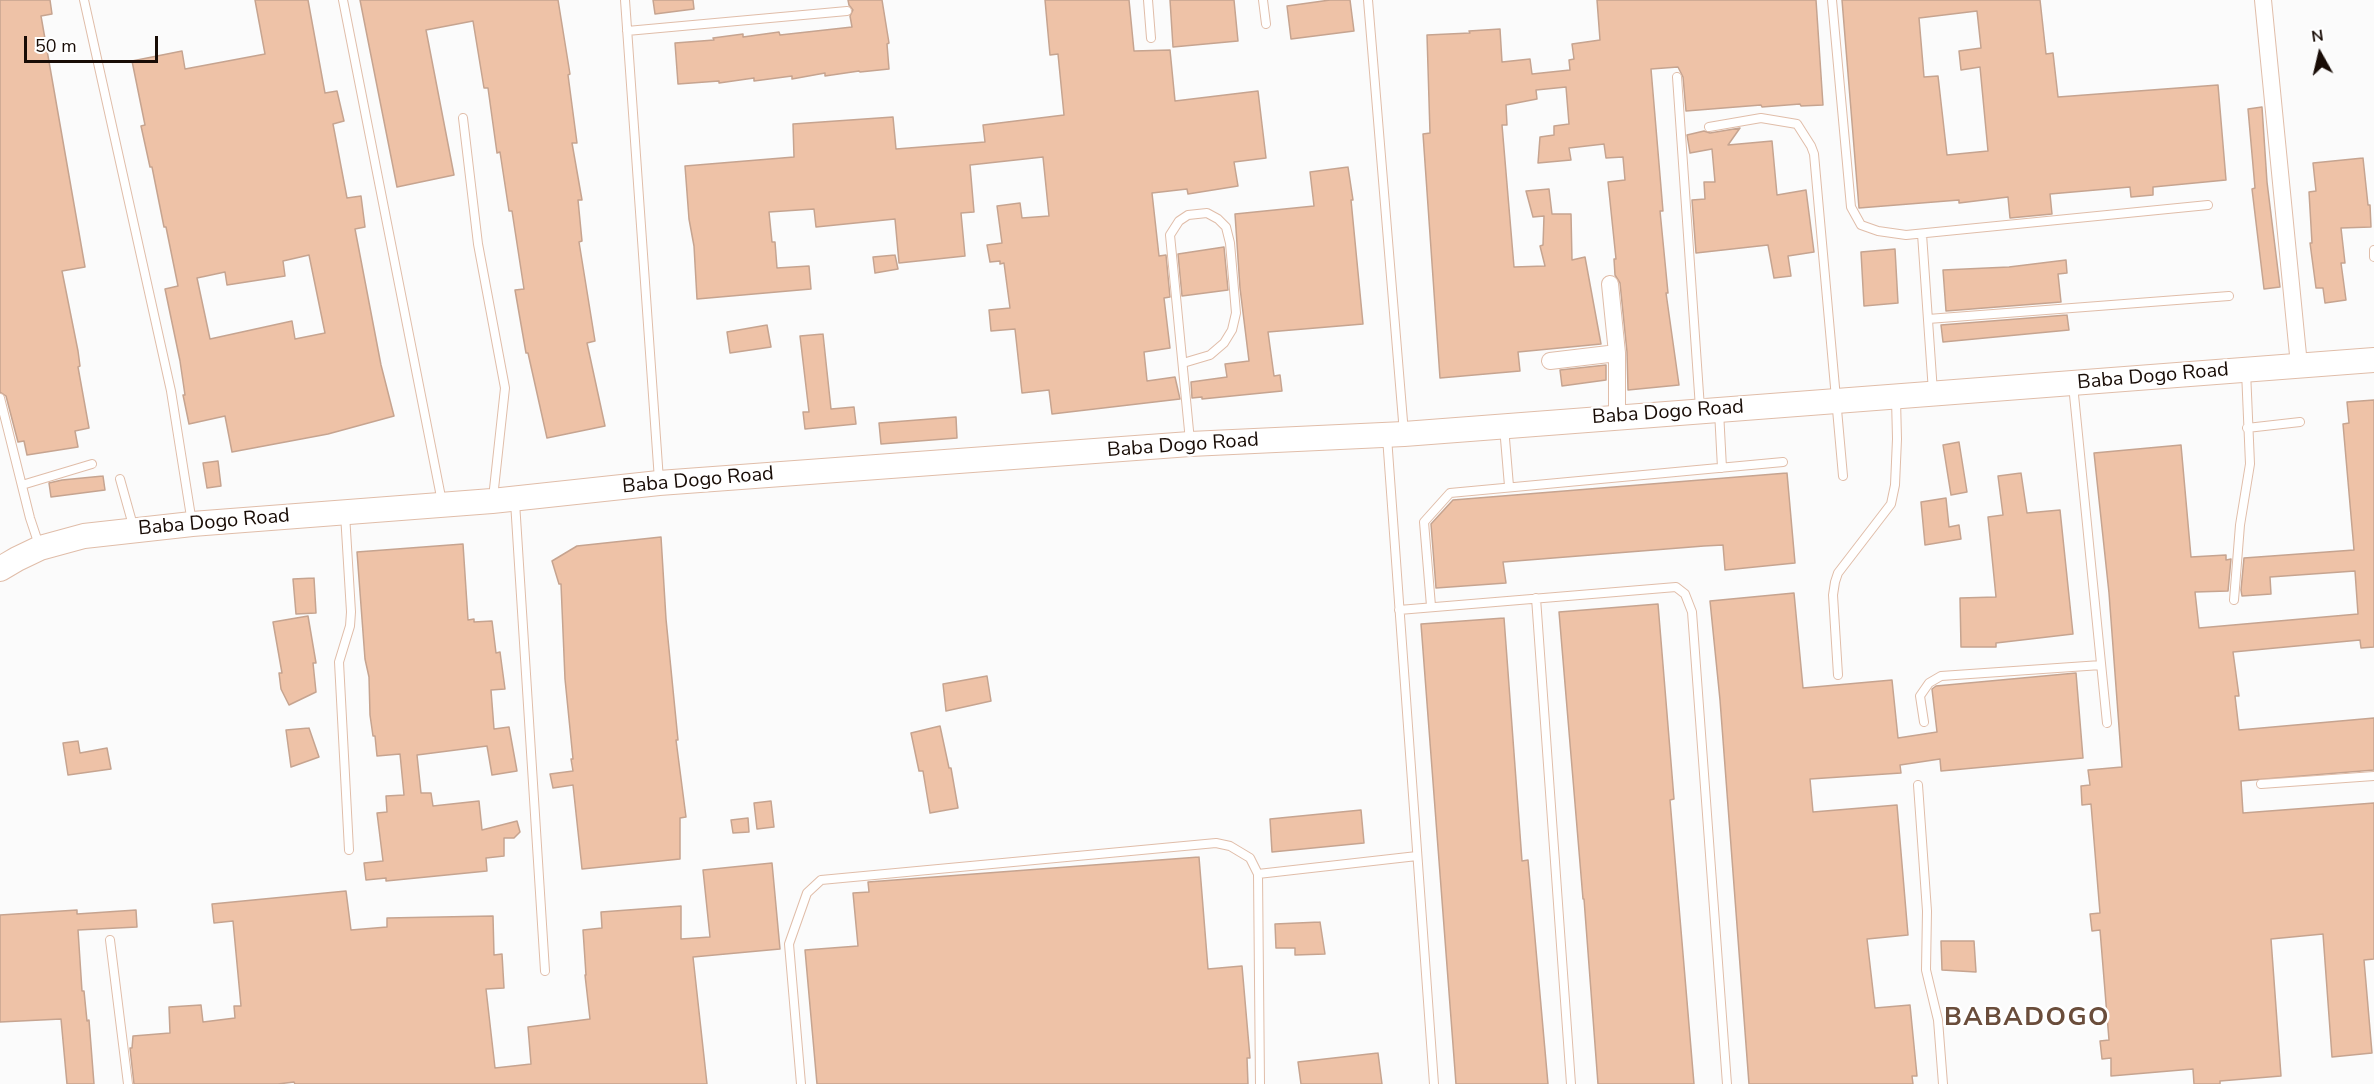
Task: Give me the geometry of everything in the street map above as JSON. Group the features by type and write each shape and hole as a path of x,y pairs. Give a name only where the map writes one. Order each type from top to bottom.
{"street":[{"path":"2263,0 2299,365"},
{"path":"1610,284 1617,353 1617,416"},
{"path":"1550,361 1617,353"},
{"name":"Baba Dogo Road","path":"0,570 40,548 84,536 192,524 504,500 659,483 1190,444 1504,427 1617,416 2374,360"}],"lane":[{"path":"84,0 171,391 192,524"},
{"path":"343,0 443,505"},
{"path":"625,0 659,483"},
{"path":"1148,0 1150,38"},
{"path":"1263,0 1266,24"},
{"path":"1368,0 1395,434 1399,610 1434,1084"},
{"path":"1832,0 1851,207 1861,225 1878,231 1906,235 2208,205"},
{"path":"627,31 847,11"},
{"path":"1677,77 1710,410 1722,468"},
{"path":"463,118 478,244 505,388 504,500 545,971"},
{"path":"1709,127 1761,118 1797,124 1811,146 1814,154 1843,476"},
{"path":"1183,363 1210,355 1224,343 1232,330 1236,313 1230,243 1226,227 1207,213 1188,215 1179,221 1170,235 1190,444"},
{"path":"1922,234 1933,393"},
{"path":"2374,250 2374,257"},
{"path":"1928,319 2229,296"},
{"path":"2234,600 2240,525 2250,464 2246,370"},
{"path":"2073,384 2107,723"},
{"path":"1838,675 1833,595 1835,582 1838,573 1891,504 1895,485 1896,396"},
{"path":"0,398 40,548"},
{"path":"2247,428 2300,422"},
{"path":"1504,427 1509,486"},
{"path":"1431,606 1423,527 1426,519 1450,493 1783,462"},
{"path":"22,484 92,464"},
{"path":"120,479 134,530"},
{"path":"345,513 351,612 350,626 339,662 349,850"},
{"path":"1399,610 1676,587 1685,594 1692,612 1726,1084"},
{"path":"1536,598 1570,1084"},
{"path":"1924,722 1920,696 1929,683 1941,676 2101,664"},
{"path":"2261,784 2374,776"},
{"path":"1918,785 1927,911 1926,970 1938,1020 1943,1084"},
{"path":"801,1084 789,944 807,893 821,880 1216,843 1230,846 1250,858 1258,874 1260,1084"},
{"path":"1258,874 1417,856"},
{"path":"110,940 128,1084"}],"building":[{"path":"0,0 50,0 52,14 41,16 85,267 62,271 78,351 80,366 78,367 89,428 75,431 78,447 27,455 24,441 18,442 6,396 0,392"},
{"path":"255,0 308,0 325,93 337,91 344,121 333,124 347,198 361,196 365,227 355,229 381,365 394,416 328,434 232,452 225,416 189,424 183,395 185,395 180,361 165,289 178,286 141,126 145,125 132,61 182,51 185,69 265,54","holes":["309,255 325,333 295,339 292,321 210,339 197,278 225,272 227,285 285,276 283,261"]},
{"path":"360,0 558,0 570,74 568,75 577,143 572,143 582,200 578,200 582,241 579,242 595,341 587,343 605,426 547,438 528,353 526,353 515,290 524,289 512,211 509,211 500,152 497,153 488,88 484,88 473,21 426,30 454,175 397,187"},
{"path":"653,0 693,0 694,9 655,14"},
{"path":"848,0 882,0 889,43 887,44 889,69 825,76 825,73 792,79 792,76 754,81 754,78 719,83 719,81 678,84 675,43 714,40 713,38 743,34 743,37 779,32 780,35 852,27 850,16 853,10"},
{"path":"1045,0 1129,0 1134,51 1170,50 1175,101 1258,91 1266,158 1234,162 1238,186 1188,194 1187,189 1152,193 1159,256 1166,255 1170,297 1164,298 1170,348 1144,352 1147,381 1175,377 1180,399 1052,414 1049,390 1022,393 1015,329 991,331 989,310 1010,308 1004,263 990,262 987,245 1002,243 997,206 1020,203 1022,218 1049,216 1043,157 970,165 974,212 961,213 965,256 899,263 895,219 816,227 814,209 769,212 777,268 809,266 811,289 697,299 685,166 794,157 793,124 893,117 896,149 985,142 983,125 1064,115 1058,54 1050,55"},
{"path":"1170,0 1234,0 1238,41 1173,47"},
{"path":"1330,0 1350,0 1354,31 1291,39 1287,6"},
{"path":"1597,0 1816,0 1823,105 1762,107 1761,105 1686,111 1683,77 1678,67 1651,69 1663,211 1660,211 1668,293 1666,293 1679,385 1628,390 1627,352 1620,283 1615,275 1614,259 1616,259 1608,182 1625,180 1623,157 1606,158 1604,144 1569,148 1571,160 1538,163 1540,137 1554,135 1554,126 1569,124 1566,87 1536,90 1537,99 1506,105 1507,125 1502,125 1514,267 1545,266 1540,246 1543,245 1544,216 1533,217 1526,191 1549,189 1552,214 1571,214 1572,260 1585,257 1601,344 1518,352 1520,371 1440,378 1423,134 1430,133 1427,35 1500,29 1502,62 1530,59 1532,74 1570,70 1569,60 1574,59 1572,44 1600,40"},
{"path":"1842,0 2040,0 2046,54 2053,53 2058,97 2218,85 2226,180 2153,187 2153,195 2131,197 2130,187 2050,194 2052,214 2010,218 2008,197 1959,203 1959,200 1859,208","holes":["1977,11 1981,48 1959,51 1961,70 1980,67 1988,151 1947,155 1938,76 1924,77 1919,18"]},
{"path":"2262,107 2267,182 2280,287 2264,289 2252,189 2255,188 2248,109"},
{"path":"1740,128 1728,145 1772,141 1777,195 1806,190 1814,252 1788,256 1791,276 1774,278 1768,245 1696,253 1692,200 1705,199 1704,182 1715,182 1712,149 1690,153 1687,135"},
{"path":"2363,158 2371,227 2341,228 2345,263 2341,263 2346,300 2325,303 2323,288 2316,288 2310,243 2312,243 2309,192 2316,191 2313,163"},
{"path":"1348,167 1353,200 1351,200 1363,324 1268,332 1274,376 1280,375 1282,391 1192,398 1191,382 1227,377 1225,364 1249,361 1240,288 1235,214 1314,206 1310,172"},
{"path":"1224,247 1228,290 1182,296 1178,254"},
{"path":"1895,249 1898,303 1864,306 1861,252"},
{"path":"895,255 898,269 875,273 873,257"},
{"path":"2066,260 2067,273 2058,274 2061,302 1946,311 1943,270 2009,267"},
{"path":"2067,315 2069,330 1943,342 1941,325"},
{"path":"767,325 771,347 730,353 727,332"},
{"path":"823,334 831,409 854,407 856,424 805,429 803,412 809,412 800,336"},
{"path":"1606,365 1606,380 1562,386 1560,370"},
{"path":"2374,400 2374,647 2361,648 2360,640 2233,652 2239,696 2235,696 2239,730 2374,718 2374,770 2241,781 2243,813 2374,803 2374,959 2364,960 2372,1053 2332,1057 2323,934 2271,939 2281,1076 2220,1081 2220,1084 2194,1084 2193,1069 2111,1076 2111,1058 2102,1059 2100,1041 2109,1040 2100,930 2092,931 2090,914 2100,913 2091,804 2082,805 2081,786 2090,785 2088,770 2122,767 2109,593 2094,453 2181,445 2191,557 2226,555 2226,560 2231,559 2228,591 2195,592 2199,628 2358,614 2355,571 2270,577 2271,594 2242,596 2241,590 2244,558 2354,550 2343,424 2349,423 2347,402"},
{"path":"956,417 957,438 881,444 879,423"},
{"path":"1959,442 1967,492 1951,495 1943,445"},
{"path":"218,461 221,486 207,488 203,463"},
{"path":"1787,473 1795,563 1725,570 1723,545 1704,546 1503,562 1506,583 1436,588 1431,524 1453,500"},
{"path":"2021,473 2027,513 2060,510 2073,634 1996,643 1996,647 1961,647 1960,598 1996,597 1988,517 2003,515 1998,476"},
{"path":"103,476 105,490 51,497 49,483"},
{"path":"1946,498 1949,527 1959,525 1961,539 1925,545 1921,502"},
{"path":"661,537 666,619 678,740 676,740 686,817 680,818 680,859 582,869 573,785 553,788 550,774 573,771 565,679 561,584 559,584 552,561 577,546"},
{"path":"463,544 468,620 492,621 496,653 500,652 505,689 491,690 494,729 509,727 517,771 492,775 487,746 417,755 421,793 431,793 433,806 479,801 482,830 517,821 520,832 514,838 504,838 504,856 486,858 487,871 386,881 386,878 366,880 364,863 383,861 377,813 387,812 386,796 404,795 400,754 377,756 375,736 373,736 357,552"},
{"path":"314,578 316,613 296,614 293,579"},
{"path":"1794,593 1803,688 1892,680 1898,738 1937,732 1932,689 1936,686 2076,673 2083,758 1941,771 1940,759 1900,765 1901,773 1810,779 1813,812 1897,805 1908,935 1867,939 1875,1008 1910,1005 1917,1076 1912,1076 1913,1084 1749,1084 1720,700 1710,601"},
{"path":"1658,604 1674,799 1670,800 1694,1084 1598,1084 1559,612"},
{"path":"308,616 316,663 313,663 316,692 289,705 281,689 279,673 282,673 273,622"},
{"path":"1504,618 1522,861 1528,860 1548,1084 1456,1084 1421,624"},
{"path":"987,676 991,701 946,711 943,684"},
{"path":"940,726 958,808 930,813 923,771 919,771 911,733"},
{"path":"309,728 319,757 291,767 286,730"},
{"path":"78,741 80,753 107,748 111,769 68,775 63,743"},
{"path":"771,801 774,827 757,829 754,803"},
{"path":"1361,810 1364,843 1272,852 1270,819"},
{"path":"748,818 749,832 733,833 731,820"},
{"path":"1199,857 1208,969 1242,966 1250,1058 1247,1058 1248,1084 817,1084 805,950 858,946 853,893 869,892 868,882"},
{"path":"772,863 780,949 693,957 707,1084 295,1084 294,1082 134,1084 130,1048 132,1048 133,1036 170,1033 169,1007 201,1005 203,1022 235,1018 234,1006 241,1006 233,921 214,923 212,904 346,891 351,930 387,927 387,918 493,916 494,955 502,954 504,988 486,989 495,1068 531,1064 528,1027 590,1019 583,930 602,928 601,912 681,906 681,939 710,937 703,870"},
{"path":"77,910 77,914 136,910 137,927 78,930 82,991 84,991 87,1021 89,1020 94,1084 67,1084 61,1019 0,1022 0,915"},
{"path":"1320,922 1325,954 1295,955 1295,948 1276,948 1275,924"},
{"path":"1941,941 1974,941 1976,972 1942,970"},
{"path":"1378,1053 1382,1084 1301,1084 1298,1062"}],"district":[{"name":"BABADOGO","path":"2027,1019"}]}
